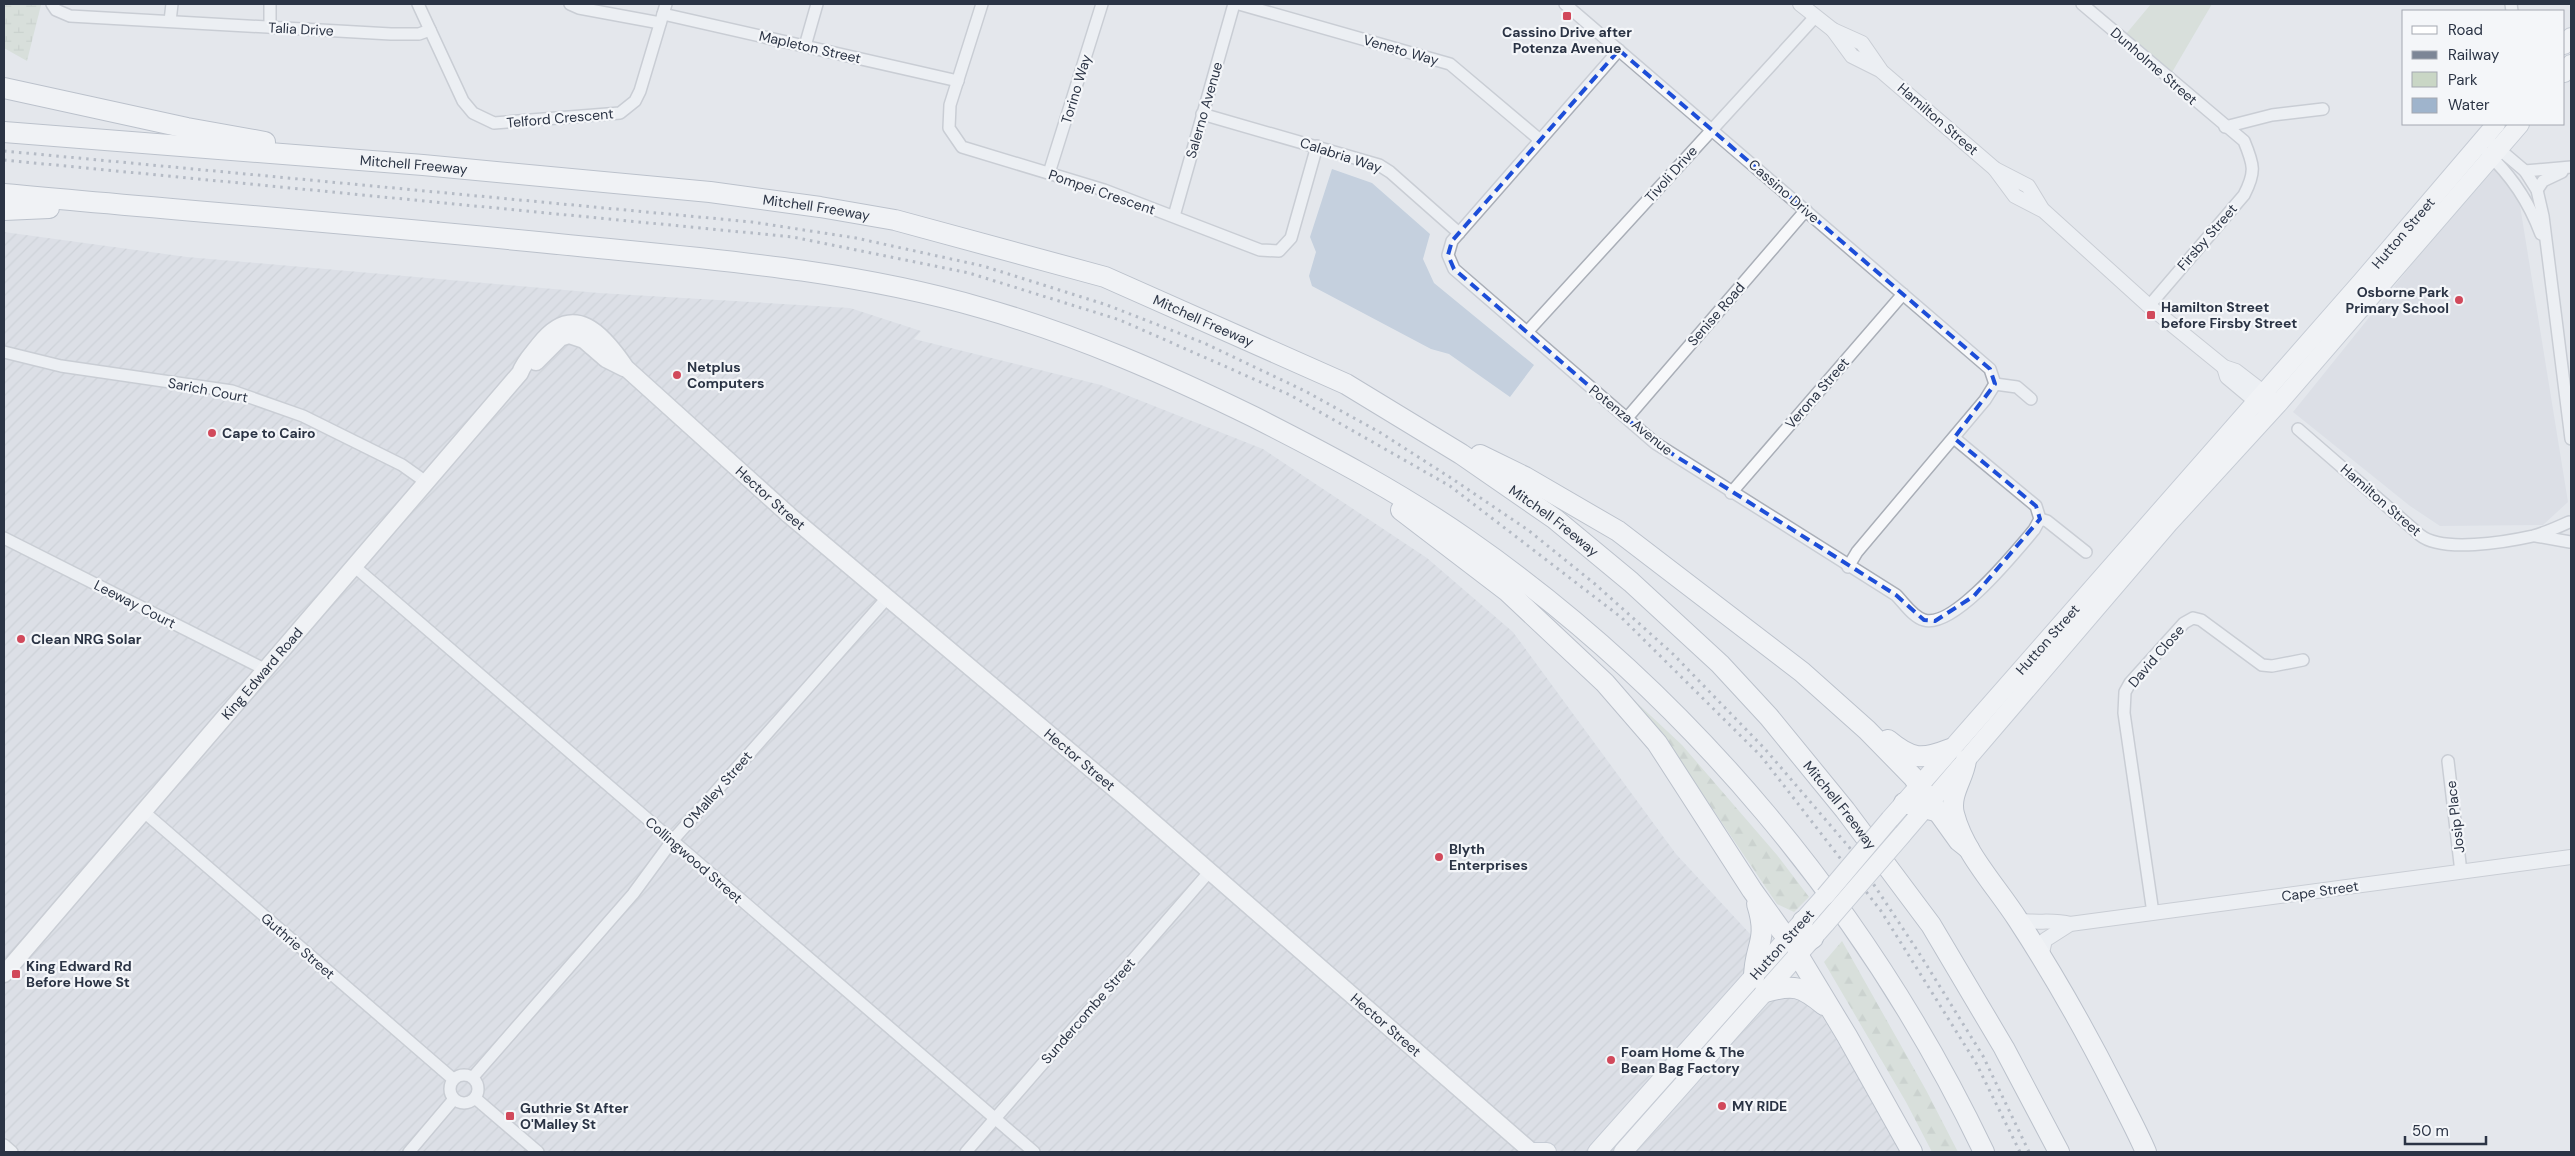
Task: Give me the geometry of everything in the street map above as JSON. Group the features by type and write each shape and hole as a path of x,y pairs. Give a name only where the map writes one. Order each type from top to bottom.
{"highway":[{"path":"4,88 187,128 395,164"},
{"name":"Mitchell Freeway","path":"4,132 710,192 820,207 895,220 1105,277 1346,384 1408,421 1555,519 1631,582 1720,664 1769,717 1851,817 1930,924 2004,1048 2059,1152"},
{"path":"4,194 370,224 800,270 890,286 980,307 1076,338 1144,365 1209,394 1332,457 1441,521 1528,584 1590,636 1662,702 1728,770 1791,845 1870,950 1908,1009 1984,1152"},
{"path":"4,210 123,204"},
{"path":"1408,421 1525,477 1618,531 1802,672 1867,730 1912,778 1922,805 1969,849"},
{"path":"1332,457 1507,590 1605,683 1657,743 1752,890 1795,946 1912,1152"},
{"path":"1867,730 1878,732 1902,752 1911,756 1958,754 1964,774 1956,787 1953,812 1969,849 2018,920 2082,1024 2146,1152"},
{"path":"1752,890 1763,928 1763,939 1754,964 1759,985 1787,986 1806,990 1833,1013"},
{"path":"1795,946 1809,914"}],"main road":[{"name":"Hutton Street","path":"1958,754 2274,409 2519,125"},
{"name":"Hutton Street","path":"1597,1152 1795,946 1826,923 1902,835 1958,754 2260,397 2486,135"},
{"name":"Hector Street","path":"569,329 584,324 597,334 614,351 626,368 789,515 1210,871 1532,1152"},
{"name":"King Edward Road","path":"4,974 520,373 523,365 544,338 556,326 569,329"},
{"name":"Hutton Street","path":"1809,914 1890,819 1922,805"},
{"name":"Hutton Street","path":"1626,1150 1759,985"},
{"path":"1532,1152 1548,1152"}],"street":[{"name":"Talia Drive","path":"52,4 56,10 70,16 391,34 420,34 430,30"},
{"path":"170,21 172,4"},
{"path":"270,4 270,27"},
{"name":"Telford Crescent","path":"418,4 463,101 473,113 494,123 620,113 628,108 640,91 663,14"},
{"name":"Mapleton Street","path":"570,4 579,8 663,14 958,80"},
{"path":"805,46 816,4"},
{"name":"Pompei Crescent","path":"982,4 950,105 948,128 962,147 1104,190 1260,250 1279,251 1291,238 1317,146"},
{"name":"Torino Way","path":"1049,173 1102,4"},
{"name":"Salerno Avenue","path":"1174,216 1234,4"},
{"name":"Veneto Way","path":"1239,4 1450,64 1540,140"},
{"name":"Cassino Drive","path":"1565,4 1990,369 1995,384"},
{"name":"Hamilton Street","path":"1800,4 1833,30 1852,56 1880,70 1996,169 2015,196 2044,211 2149,306 2224,367 2227,377 2260,397 2274,409"},
{"name":"Dunholme Street","path":"2082,4 2225,127 2244,141 2253,163"},
{"name":"Tivoli Drive","path":"1527,332 1815,17"},
{"name":"Potenza Avenue","path":"1619,50 1452,241 1448,255 1454,269 1656,443 1731,493 1896,595 1924,620 1935,621 1974,596 2034,530 2040,519"},
{"path":"2225,127 2272,115 2323,109"},
{"name":"Calabria Way","path":"1202,114 1379,165 1390,172 1459,233"},
{"path":"2486,135 2495,153 2531,209 2546,247"},
{"path":"2495,153 2526,171 2537,190 2571,439"},
{"name":"Firsby Street","path":"2149,306 2244,195 2252,178 2253,163"},
{"path":"2526,171 2571,168"},
{"path":"2537,190 2543,182 2552,176 2571,168"},
{"name":"Senise Road","path":"1626,418 1806,210"},
{"name":"Verona Street","path":"1731,493 1902,294"},
{"name":"Sarich Court","path":"4,352 61,366 232,392 303,416 402,465 426,482"},
{"path":"1848,567 1857,552 1954,438 1985,400 1995,384 2017,387 2030,399"},
{"name":"Hamilton Street","path":"2298,429 2426,539 2454,544 2535,536 2571,543"},
{"path":"1954,438 2036,506 2040,519 2047,521 2086,552"},
{"path":"2570,521 2566,533 2571,543"},
{"name":"Hamilton Street","path":"2535,536 2570,521"},
{"name":"Leeway Court","path":"4,538 266,670"},
{"name":"Collingwood Street","path":"355,567 1034,1152"},
{"name":"O'Malley Street","path":"473,1077 633,894 672,841 887,598"},
{"name":"David Close","path":"2153,913 2124,713 2125,692 2130,684 2191,618 2201,620 2262,665 2272,666 2303,660"},
{"name":"Josip Place","path":"2448,761 2461,872"},
{"name":"Guthrie Street","path":"143,811 453,1079"},
{"name":"Cape Street","path":"2018,920 2034,923 2056,920 2070,924 2571,857"},
{"name":"Sundercombe Street","path":"966,1152 1210,871"},
{"name":"Cape Street","path":"2041,957 2045,940 2070,924"},
{"path":"460,1075 473,1077 478,1085 475,1098 462,1103 454,1099 450,1091 453,1079 460,1075"},
{"path":"475,1098 538,1152"},
{"path":"409,1152 454,1099"},
{"path":"4,1145 12,1152"}],"highlighted area":[{"path":"1619,50 1990,369 1995,384 1954,438 2036,506 2040,519 1974,596 1935,621 1924,620 1896,595 1655,443 1454,269 1448,255 1452,241"}],"shaded area":[{"name":"Osborne Park Primary School","path":"2495,161 2517,187 2568,502 2543,525 2440,526 2410,506 2293,412"},
{"path":"4,232 187,257 599,293 850,308 921,331 914,339 1101,385 1263,449 1427,558 1513,632 1676,854 1814,1003 1904,1152 4,1152"}],"green space":[{"path":"4,4 41,5 27,61 4,48"},
{"path":"2151,4 2212,4 2171,74 2126,34"},
{"path":"1620,687 1682,745 1777,855 1809,897 1794,912 1777,904 1674,752"},
{"path":"1842,941 1926,1090 1958,1152 1932,1152 1906,1102 1824,962"}],"water":[{"path":"1332,169 1372,183 1430,234 1423,259 1434,283 1534,365 1510,397 1449,354 1431,349 1312,286 1309,276 1316,252 1310,237"}],"railway":[{"path":"4,151 752,222 856,238 983,266 1107,305 1204,343 1305,391 1381,433 1528,530 1595,584 1673,654 1765,749 1849,847 1919,953 1983,1056 2029,1152"},
{"path":"4,160 793,237 969,273 1120,320 1290,395 1450,486 1622,618 1761,756 1881,911 1976,1063 2020,1152"}],"place":[{"name":"Cassino Drive after Potenza Avenue","path":"1567,16"},
{"name":"Osborne Park Primary School","path":"2459,300"},
{"name":"Hamilton Street before Firsby Street","path":"2151,315"},
{"name":"Netplus Computers","path":"677,375"},
{"name":"Cape to Cairo","path":"212,433"},
{"name":"Clean NRG Solar","path":"21,639"},
{"name":"Blyth Enterprises","path":"1439,857"},
{"name":"King Edward Rd Before Howe St","path":"16,974"},
{"name":"Foam Home & The Bean Bag Factory","path":"1611,1060"},
{"name":"MY RIDE","path":"1722,1106"},
{"name":"Guthrie St After O'Malley St","path":"510,1116"}]}
